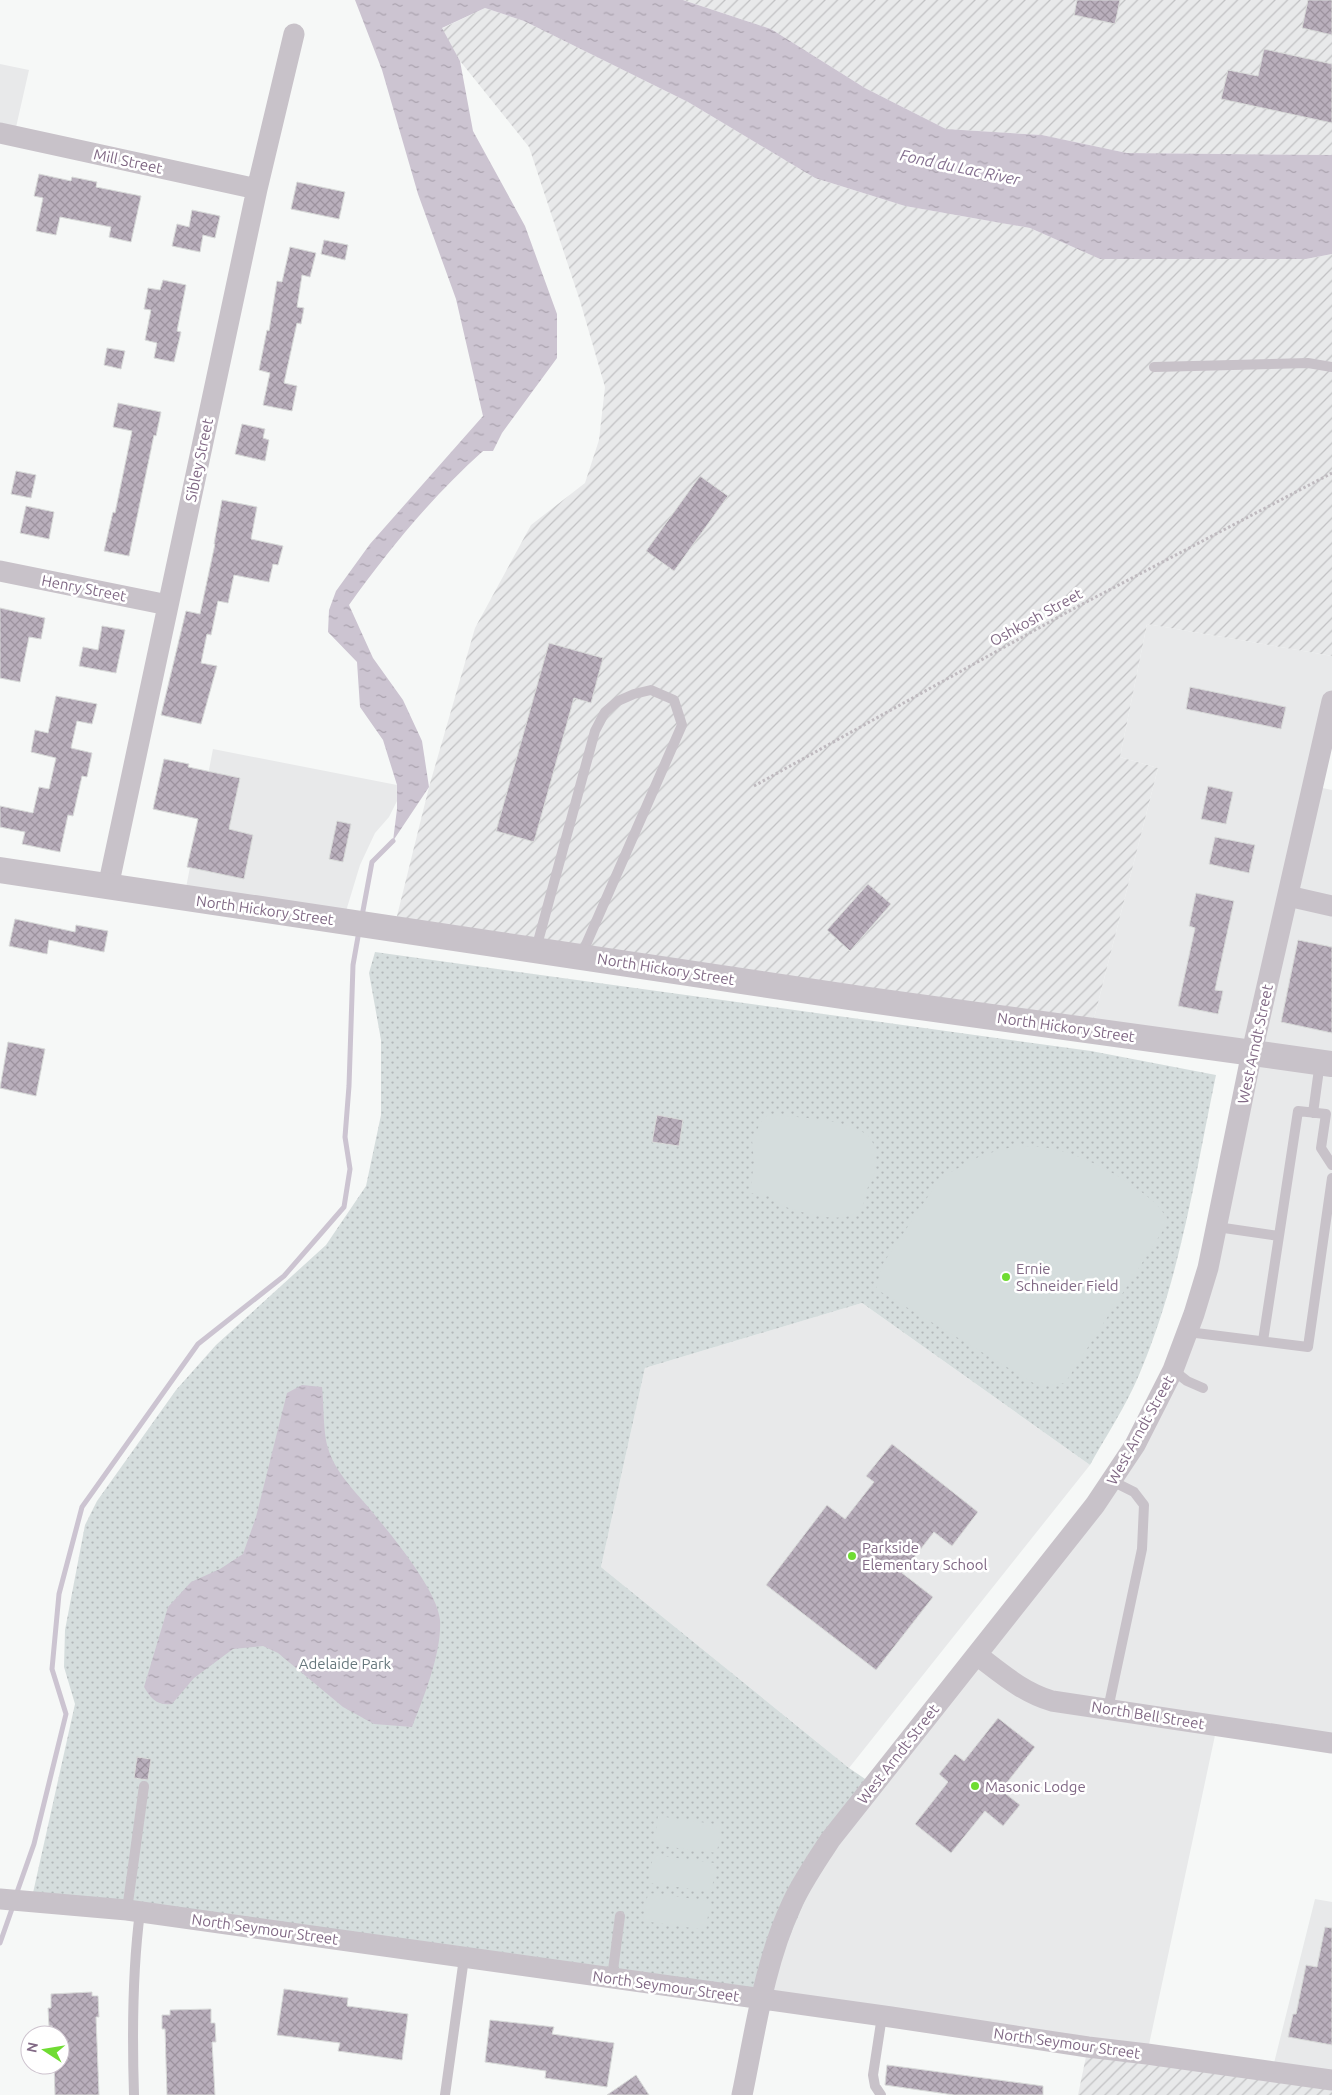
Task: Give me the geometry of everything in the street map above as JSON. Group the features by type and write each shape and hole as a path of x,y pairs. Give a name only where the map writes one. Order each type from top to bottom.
{"street":[{"name":"Sibley Street","path":"108,887 257,189 294,34"},
{"name":"Mill Street","path":"0,133 257,189"},
{"name":"Henry Street","path":"0,571 168,605"},
{"name":"West Arndt Street","path":"742,2095 763,1999 780,1934 790,1906 806,1877 830,1840 1112,1481 1152,1414 1173,1370 1188,1332 1204,1280 1217,1227 1252,1052 1332,701"},
{"name":"North Hickory Street","path":"0,870 862,999 1326,1063"},
{"path":"1288,896 1332,906"},
{"name":"North Bell Street","path":"977,1655 1030,1693 1052,1701 1332,1743"},
{"name":"North Seymour Street","path":"3,1899 133,1911 1332,2080"}],"lane":[{"path":"1154,367 1308,363 1332,367"},
{"path":"536,949 595,731 605,712 618,701 634,694 651,690 674,700 682,725 581,956"},
{"path":"1313,1113 1326,1063"},
{"path":"1263,1341 1298,1111 1326,1114 1321,1148 1332,1165"},
{"path":"1188,1332 1308,1347 1332,1178"},
{"path":"1217,1227 1279,1236"},
{"path":"1173,1370 1187,1381 1203,1388"},
{"path":"1108,1709 1142,1549 1144,1505 1134,1492 1112,1481"},
{"path":"134,2095 132,2035 135,1952 133,1911 144,1786"},
{"path":"612,1978 620,1916"},
{"path":"445,2095 464,1958"},
{"path":"881,2095 875,2086 873,2075 882,2016"}],"path":[{"name":"Oshkosh Street","path":"754,786 1073,609 1332,473"}],"shaded area":[{"path":"683,0 1332,0 1332,155 1127,153 1042,135 946,129 865,88 771,29"},
{"path":"485,8 524,21 688,102 815,178 905,206 1030,228 1100,259 1306,259 1332,254 1332,656 1147,624 1120,757 1158,768 1091,1030 394,928 429,787 475,628 531,525 585,483 599,440 605,387 580,301 529,147 460,61 441,29"},
{"path":"0,64 29,70 14,136 0,133"},
{"path":"1147,624 1332,656 1332,701 1313,786 1332,790 1332,1743 1217,1726 1147,2054 763,1999 791,1906 1080,1524 1173,1370 1252,1052 1091,1030 1158,768 1120,757"},
{"path":"213,749 397,785 397,801 389,817 375,833 360,865 343,921 184,898"},
{"path":"862,1303 1090,1465 849,1768 601,1567 645,1368"},
{"path":"1315,1899 1332,1902 1332,2080 1272,2071"},
{"path":"1088,2047 1332,2080 1332,2095 1078,2095"}],"green space":[{"name":"Adelaide Park","path":"375,952 1091,1051 1216,1075 1185,1227 1165,1302 1134,1387 1090,1465 862,1303 645,1368 601,1567 849,1768 874,1785 830,1841 763,1999 31,1902 75,1704 64,1667 65,1630 85,1525 97,1501 176,1390 216,1345 326,1245 366,1186 381,1115 381,1040 369,973"},
{"path":"769,1114 833,1122 856,1129 870,1138 875,1150 876,1163 865,1201 859,1210 850,1216 835,1218 819,1216 782,1206 769,1196 750,1193 754,1162 752,1140 761,1122"},
{"name":"Ernie Schneider Field","path":"1016,1146 1054,1149 1085,1159 1116,1175 1144,1194 1157,1205 1169,1221 1065,1383 1040,1387 876,1289 882,1265 935,1186 951,1172 982,1155"},
{"path":"658,1816 721,1825 717,1853 654,1845"},
{"path":"653,1855 715,1863 712,1892 649,1883"},
{"path":"648,1893 710,1901 706,1930 643,1921"}],"water":[{"name":"Fond du Lac River","path":"355,0 683,0 771,29 865,88 946,129 1042,135 1127,153 1332,155 1332,254 1306,259 1100,259 1030,228 905,206 815,178 688,102 524,21 485,8 442,28 460,61 473,131 525,226 557,314 557,358 502,433 493,451 483,451 428,506 395,544 349,605 373,658 403,700 422,741 429,787 393,841 397,809 397,785 383,740 360,707 357,662 328,632 329,610 336,591 370,544 483,416 456,299 418,194 382,70"},
{"path":"302,1385 322,1387 326,1442 335,1465 411,1561 437,1607 440,1620 438,1646 431,1674 412,1727 374,1724 343,1707 278,1653 263,1646 233,1649 194,1678 172,1704 163,1704 155,1701 144,1687 168,1607 191,1582 220,1569 243,1554 256,1517 287,1393"}],"building":[{"path":"1077,0 1120,0 1115,24 1074,15"},
{"path":"1308,0 1332,0 1332,35 1302,28"},
{"path":"1264,49 1332,64 1332,123 1221,99 1228,70 1258,76"},
{"path":"39,174 71,181 72,177 97,182 96,187 141,196 131,242 109,237 111,227 60,217 56,235 36,231 43,198 34,196"},
{"path":"297,182 345,192 339,219 291,209"},
{"path":"192,210 220,216 215,238 203,235 200,252 172,246 177,224 189,227"},
{"path":"324,240 348,245 345,260 321,254"},
{"path":"290,247 316,253 310,277 302,275 297,307 304,308 301,324 297,323 284,383 297,386 292,411 263,405 270,373 259,370 267,330 269,331 277,281 282,282"},
{"path":"163,280 186,285 177,331 181,332 174,362 154,358 157,343 145,340 151,310 144,309 148,288 160,290"},
{"path":"107,348 125,351 121,369 104,365"},
{"path":"118,403 161,412 156,436 154,435 129,556 104,551 113,512 115,513 132,431 113,427"},
{"path":"242,424 265,429 263,438 269,440 265,461 235,454"},
{"path":"16,471 36,475 31,498 11,494"},
{"path":"700,476 728,496 674,571 646,551"},
{"path":"222,500 257,507 251,539 283,546 278,565 273,564 269,582 234,575 228,603 218,601 211,635 207,634 201,663 217,666 201,724 161,715 186,611 200,614"},
{"path":"26,506 54,512 49,539 20,533"},
{"path":"0,608 45,618 41,639 29,637 20,682 0,678"},
{"path":"102,626 125,630 116,673 79,666 83,647 98,650"},
{"path":"549,643 603,658 591,703 574,698 534,842 496,831"},
{"path":"1190,687 1286,707 1281,729 1186,709"},
{"path":"56,696 97,704 92,724 77,721 71,748 92,753 87,777 82,776 73,816 68,815 60,852 22,844 25,832 0,827 0,806 33,813 39,787 49,789 56,758 31,752 35,730 48,733"},
{"path":"164,759 189,764 188,767 240,778 229,829 253,835 244,879 187,867 198,819 153,809"},
{"path":"1208,786 1233,792 1226,824 1201,819"},
{"path":"337,821 351,824 343,862 329,859"},
{"path":"1215,837 1255,845 1249,873 1209,864"},
{"path":"868,884 891,904 850,951 827,930"},
{"path":"1196,893 1234,901 1215,990 1223,991 1218,1014 1178,1006 1195,928 1189,926"},
{"path":"15,919 75,932 76,925 108,931 104,952 49,940 47,954 9,946"},
{"path":"1298,940 1332,947 1332,1033 1281,1022"},
{"path":"8,1042 45,1049 36,1096 0,1088"},
{"path":"657,1115 683,1120 679,1146 652,1142"},
{"name":"Parkside Elementary School","path":"892,1444 978,1512 952,1546 934,1532 902,1573 933,1597 876,1670 766,1585 827,1505 845,1519 874,1482 866,1476"},
{"name":"Masonic Lodge","path":"998,1718 1035,1747 1001,1790 1020,1805 1003,1826 985,1811 951,1853 915,1824 948,1782 939,1774 955,1754 964,1761"},
{"path":"137,1757 151,1759 148,1780 134,1778"},
{"path":"1325,1927 1332,1928 1332,2045 1288,2037 1293,2014 1296,2014 1306,1965 1317,1967"},
{"path":"284,1989 348,1998 347,2006 408,2014 402,2060 338,2051 340,2043 277,2035"},
{"path":"92,1992 92,1996 98,1996 99,2017 96,2017 99,2095 55,2095 54,2075 70,2075 70,2025 49,2025 48,2008 51,2008 51,1994"},
{"path":"211,2009 211,2023 215,2023 216,2042 212,2042 215,2095 167,2095 165,2029 162,2029 162,2015 170,2015 170,2010"},
{"path":"490,2020 554,2027 552,2034 614,2043 607,2087 545,2078 546,2071 485,2062"},
{"path":"887,2065 1043,2086 1043,2095 954,2095 885,2085"},
{"path":"636,2075 649,2095 607,2095"}],"waterway":[{"path":"362,916 372,862 393,841"},
{"path":"16,1895 34,1844 66,1714 52,1669 59,1594 82,1507 198,1344 284,1276 344,1207 350,1169 345,1137 349,1086 353,965 359,931"},
{"path":"0,1943 13,1906"}],"place":[{"name":"Ernie Schneider Field","path":"1006,1277"},
{"name":"Parkside Elementary School","path":"852,1556"},
{"name":"Masonic Lodge","path":"975,1786"}]}
